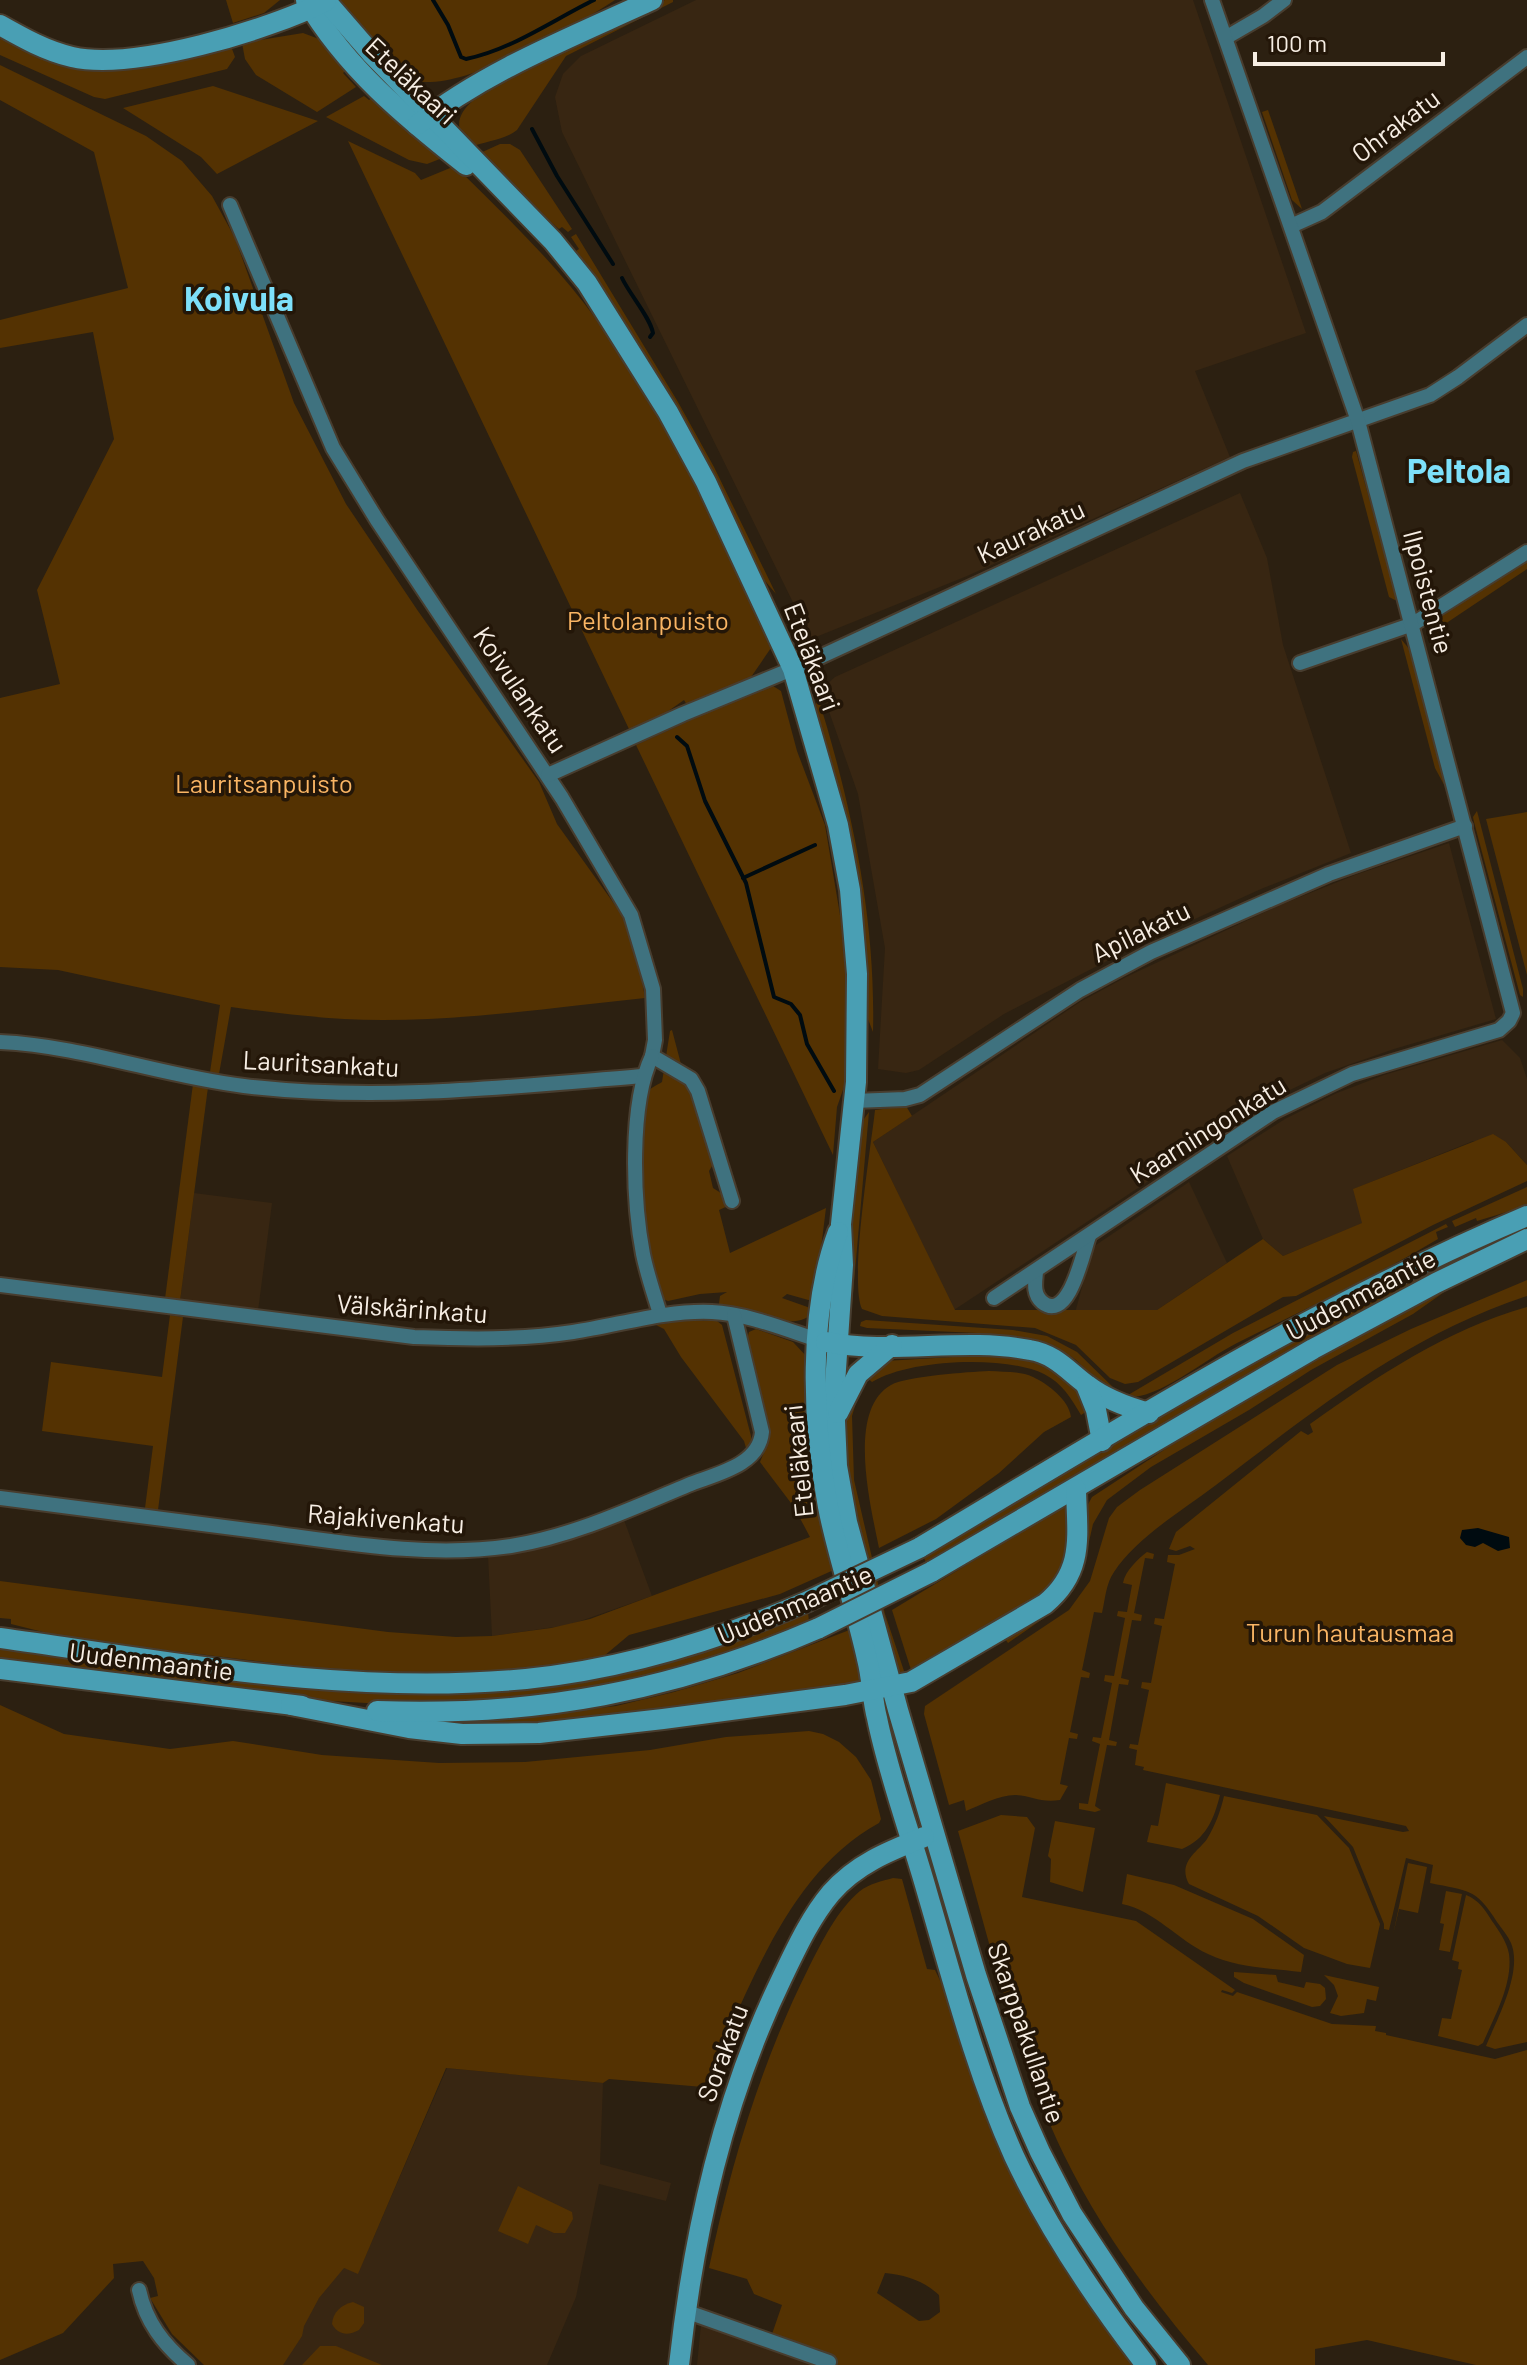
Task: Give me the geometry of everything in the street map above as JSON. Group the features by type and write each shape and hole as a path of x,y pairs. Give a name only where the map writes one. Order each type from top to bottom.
{"main road":[{"path":"424,120 483,80 652,0"},
{"path":"0,25 33,44 73,57 119,59 145,57 263,27 317,2"},
{"name":"Eteläkaari","path":"317,2 330,38 376,90 424,120 496,184 553,241 587,283 668,412 706,482 793,669 831,794 850,890 857,974 854,1101 841,1224 826,1263 827,1342 837,1466 882,1687"},
{"name":"Uudenmaantie","path":"0,1638 297,1677 455,1684 528,1679 629,1662 721,1637 806,1602 919,1548 1269,1342 1365,1290 1527,1216"},
{"name":"Uudenmaantie","path":"0,1669 291,1705 424,1713 524,1708 632,1692 729,1664 819,1628 931,1572 1313,1349 1436,1283 1527,1239"},
{"path":"827,1342 1004,1346 1030,1350 1061,1363 1086,1385 1112,1401 1149,1413"},
{"name":"Eteläkaari","path":"827,1342 817,1403 828,1507 867,1659 882,1687"},
{"path":"835,1421 843,1399 858,1374 892,1345"},
{"path":"1086,1385 1096,1410 1102,1441"},
{"path":"291,1705 409,1728 462,1734 539,1733 845,1695 921,1677 1045,1604 1060,1591 1069,1579 1077,1554 1076,1489"},
{"name":"Skarppakullantie","path":"882,1687 876,1717 979,2067 1016,2159 1079,2271 1146,2365"},
{"name":"Skarppakullantie","path":"882,1687 935,1833 995,2039 1020,2107 1072,2214 1134,2308 1180,2365"},
{"path":"845,1695 876,1717"},
{"name":"Sorakatu","path":"679,2365 705,2198 727,2118 773,1997 798,1944 830,1894 851,1874 875,1857 935,1833"}],"street":[{"name":"Ilpoistentie","path":"1212,0 1358,421 1512,1003 1513,1013 1509,1021"},
{"path":"1227,37 1284,0"},
{"name":"Ohrakatu","path":"1291,226 1322,212 1527,57"},
{"name":"Koivulankatu","path":"230,205 333,448 377,520 548,775 619,890 631,915 653,989 655,1040 652,1056"},
{"name":"Kaurakatu","path":"548,775 793,669 1243,461 1439,390 1527,325"},
{"path":"1300,663 1413,624 1527,552"},
{"name":"Apilakatu","path":"854,1101 905,1099 920,1095 1080,990 1151,952 1316,879 1465,826"},
{"name":"Kaarningonkatu","path":"994,1298 1273,1112 1352,1074 1491,1033 1509,1021"},
{"name":"Lauritsankatu","path":"0,1042 41,1044 241,1086 332,1094 419,1093 643,1076"},
{"path":"660,1314 643,1253 636,1197 637,1137 643,1076 652,1056 691,1079 698,1091 732,1201"},
{"path":"1036,1272 1036,1295 1052,1306 1060,1304 1068,1296 1089,1236"},
{"name":"Välskärinkatu","path":"0,1285 427,1338 481,1339 571,1332 660,1314 716,1312 827,1342"},
{"name":"Rajakivenkatu","path":"0,1498 333,1542 431,1551 511,1546 546,1538 622,1513 736,1465 754,1454 762,1432 734,1315"},
{"path":"139,2290 158,2335 188,2365"},
{"path":"685,2311 829,2362"}],"shaded area":[{"path":"696,0 1193,0 1306,333 1195,371 1230,457 967,576 811,639 562,132 555,97 563,74 581,56"},
{"path":"1240,493 1267,558 1283,645 1351,853 1261,889 1142,943 1004,1014 919,1070 906,1073 878,1069 885,948 858,794 825,700 826,685 835,677"},
{"path":"1449,843 1496,1019 1394,1049 1325,1073 1290,1090 954,1310 873,1142 1080,1002 1126,977 1280,905"},
{"path":"1502,1040 1520,1058 1527,1079 1527,1165 1506,1142 1473,1141 1354,1189 1363,1223 1283,1256 1263,1239 1227,1156 1285,1119 1337,1093 1384,1075"},
{"path":"1189,1182 1227,1263 1157,1310 1075,1313 1096,1245"},
{"path":"194,1193 272,1203 258,1311 180,1301"},
{"path":"624,1520 652,1596 569,1625 492,1636 488,1556 549,1545"},
{"path":"1478,1528 1509,1537 1510,1548 1498,1551 1483,1543 1475,1547 1466,1545 1460,1538 1462,1530"},
{"path":"447,2068 603,2083 600,2164 671,2183 666,2201 599,2184 576,2297 547,2365 276,2365 339,2266 358,2273"},
{"path":"701,2325 817,2365 697,2365"}],"green space":[{"path":"226,0 280,0 264,13 233,23"},
{"path":"334,0 615,0 572,27 512,57 452,79 426,82 405,78 399,73"},
{"path":"665,0 673,2 566,56 517,130 471,147 463,137 459,123 464,110 493,85"},
{"path":"303,33 327,42 345,71 343,73 356,87 317,112 256,75 245,59 242,43"},
{"path":"0,34 85,68 99,70 156,65 231,46 235,57 227,69 105,99 94,97 0,55"},
{"name":"Lauritsanpuisto","path":"0,65 146,136 182,161 212,196 235,238 294,403 346,504 539,782 557,824 620,912 636,946 645,998 416,1019 326,1018 231,1007 219,1074 210,1072 220,1005 58,970 0,967 0,698 60,684 37,590 114,439 93,332 0,348 0,320 128,288 94,152 0,100"},
{"path":"213,86 318,121 217,174 201,157 123,108"},
{"path":"364,96 369,100 372,98 445,157 427,164 409,160 326,117"},
{"path":"1268,110 1302,209 1292,200 1262,112"},
{"name":"Peltolanpuisto","path":"348,141 415,173 421,180 455,166 548,261 599,323 672,439 773,645 749,680 687,705 684,700 668,714 632,731 629,729"},
{"path":"500,144 510,144 520,150 572,229 568,232 562,227 559,229 509,187 478,154"},
{"path":"576,234 678,402 714,467 776,594 761,576 576,251 579,249 571,237"},
{"path":"1356,451 1395,600 1389,597 1352,457"},
{"path":"1527,560 1527,569 1442,626 1438,640 1434,621"},
{"path":"1401,639 1410,650 1448,792 1435,768"},
{"path":"773,686 781,691 797,751 825,825 850,975 850,1051 837,1107 833,1155 636,745 761,688"},
{"path":"817,694 841,777 866,903 873,1032 866,1014 844,822 818,718"},
{"path":"1477,811 1523,989 1523,997 1474,822"},
{"path":"1527,812 1527,975 1486,819"},
{"path":"672,1030 686,1083 714,1163 709,1171 713,1188 724,1195 728,1206 719,1210 730,1253 826,1208 815,1297 812,1301 787,1294 782,1298 816,1310 807,1318 796,1321 770,1319 719,1304 720,1296 727,1292 668,1301 663,1299 646,1233 641,1163 646,1096 662,1082"},
{"path":"193,1084 208,1087 180,1301 165,1299"},
{"path":"906,1106 912,1116 873,1142 955,1310 1157,1310 1263,1239 1283,1256 1362,1223 1353,1189 1493,1134 1506,1142 1527,1165 1527,1181 1433,1225 1296,1296 1283,1297 1138,1382 1125,1384 1110,1378 1076,1345 1035,1328 882,1316 862,1309 859,1244 875,1110"},
{"path":"869,1112 852,1305 846,1305 861,1123"},
{"path":"1527,1187 1527,1206 1477,1221 1476,1218 1455,1227 1452,1221"},
{"path":"1446,1224 1448,1227 1436,1232 1438,1239 1389,1267 1237,1343 1167,1386 1137,1397 1123,1398 1233,1333"},
{"path":"1527,1225 1527,1231 928,1566 922,1554 1158,1414 1372,1294"},
{"path":"1467,1276 1413,1314 1311,1370 1151,1467 1107,1500 1093,1524 1082,1573 1073,1591 1057,1609 1008,1643 1005,1639 1053,1605 1084,1512 1092,1497 1205,1423 1305,1364"},
{"path":"1527,1280 1527,1296 1441,1332 1363,1377 1161,1525 1123,1560 1109,1581 1102,1613 1094,1612 1082,1670 1090,1673 1089,1678 1081,1677 1070,1732 1078,1734 1077,1739 1069,1738 1060,1784 1068,1786 1060,1800 1009,1795 966,1811 964,1800 949,1805 924,1714 925,1706 1069,1610 1090,1581 1109,1518 1117,1507 1337,1365 1411,1329"},
{"name":"Turun hautausmaa","path":"1527,1307 1527,2042 1495,2049 1486,2046 1507,1995 1514,1955 1510,1940 1490,1911 1470,1893 1430,1883 1433,1865 1406,1858 1389,1930 1384,1929 1353,1847 1324,1816 1403,1832 1409,1831 1406,1826 1143,1770 1144,1767 1135,1765 1137,1750 1129,1748 1130,1744 1138,1745 1149,1690 1141,1688 1142,1682 1151,1683 1162,1626 1154,1624 1155,1618 1164,1619 1175,1564 1167,1562 1168,1555 1195,1549 1190,1546 1176,1551 1169,1549 1176,1532 1301,1431 1308,1435 1313,1432 1310,1424 1387,1372 1469,1328"},
{"path":"170,1315 183,1317 158,1510 145,1508 153,1446 42,1431 51,1362 162,1377"},
{"path":"686,1320 717,1321 722,1325 751,1436 749,1446 741,1453 746,1448 744,1441 681,1357 664,1329 656,1325"},
{"path":"866,1320 1013,1330 1047,1336 1077,1352 1118,1392 1108,1392 1076,1360 1050,1344 977,1333 860,1326"},
{"path":"756,1329 793,1342 808,1358 836,1569 780,1594 629,1635 604,1656 482,1672 409,1673 305,1667 67,1638 11,1624 11,1619 0,1618 0,1581 388,1632 492,1636 590,1619 810,1537 794,1507 760,1462 768,1442 767,1432 747,1339 749,1332"},
{"path":"986,1355 1046,1367 1069,1383 1089,1410 1081,1415 1061,1386 1044,1374 1006,1364 932,1364 888,1374 872,1382 864,1375 885,1361"},
{"path":"989,1371 1023,1374 1039,1380 1062,1399 1071,1417 1044,1432 999,1473 936,1519 879,1548 865,1460 869,1415 877,1398 891,1385 910,1379"},
{"path":"862,1383 852,1416 854,1480 885,1614 905,1674 897,1672 853,1513 845,1413"},
{"path":"1072,1501 1071,1536 1056,1586 912,1673 892,1610"},
{"path":"1147,1552 1154,1554 1153,1559 1145,1558 1134,1613 1142,1615 1141,1621 1132,1620 1121,1678 1129,1680 1128,1685 1119,1684 1109,1740 1117,1742 1116,1746 1107,1745 1095,1806 1101,1810 1079,1809 1079,1803 1088,1804 1100,1744 1092,1741 1093,1737 1101,1738 1112,1683 1104,1681 1105,1675 1114,1676 1125,1618 1117,1616 1118,1611 1127,1612 1132,1585 1123,1583 1124,1579"},
{"path":"808,1611 809,1623 712,1662 545,1698 384,1704 313,1700 0,1661 0,1646 478,1691"},
{"path":"852,1629 862,1684 542,1726 461,1724 616,1706 674,1692 738,1673"},
{"path":"0,1705 64,1734 170,1749 233,1741 322,1755 439,1763 525,1762 650,1750 726,1737 809,1731 839,1742 856,1757 871,1780 881,1819 818,1873 793,1905 753,1977 703,2087 609,2079 603,2083 446,2068 358,2274 344,2268 319,2298 302,2336 283,2365 204,2365 172,2334 150,2298 158,2296 154,2278 143,2261 113,2264 114,2278 63,2333 0,2360"},
{"path":"1166,1783 1220,1795 1208,1827 1197,1840 1182,1849 1147,1842 1151,1825 1158,1826"},
{"path":"1224,1796 1317,1815 1349,1848 1380,1924 1370,1968 1347,1964 1304,1948 1258,1916 1189,1884 1185,1870 1187,1864 1210,1834"},
{"path":"1001,1815 1027,1817 1035,1828 1022,1897 1136,1921 1235,1990 1232,1993 1221,1992 1233,1996 1237,1992 1332,2024 1376,2026 1375,2031 1386,2035 1495,2059 1527,2050 1527,2365 1476,2365 1367,2340 1315,2349 1315,2365 1208,2365 1148,2290 1094,2211 1064,2155 1031,2077 1004,1996 958,1831"},
{"path":"1055,1821 1095,1828 1083,1892 1050,1882 1051,1859 1048,1856"},
{"path":"1408,1863 1427,1867 1418,1913 1399,1909 1393,1935"},
{"path":"1127,1874 1174,1885 1253,1919 1304,1955 1301,1972 1230,1962 1197,1948 1156,1919 1122,1904"},
{"path":"893,1878 902,1879 927,1969 935,1970 949,1999 973,2072 1138,2365 825,2365 771,2337 782,2305 754,2294 747,2279 709,2268 749,2114 792,2003 825,1937 844,1907 864,1889","holes":["885,2273 933,2290 939,2295 940,2312 929,2320 919,2321 877,2293"]},
{"path":"1446,1891 1462,1894 1450,1952 1439,1950"},
{"path":"1466,1895 1484,1909 1509,1954 1508,1977 1502,2000 1483,2043 1478,2046 1438,2036 1442,2018 1451,2019 1462,1970 1458,1969 1459,1962 1452,1960"},
{"path":"1234,1972 1276,1975 1278,1982 1304,1988 1306,1982 1320,1984 1325,1988 1326,1999 1320,2006 1312,2007 1244,1983 1234,1977"},
{"path":"1324,1975 1379,1987 1376,2001 1367,1999 1364,2013 1341,2016 1330,2013 1338,1996 1334,1985"},
{"path":"518,2186 572,2212 573,2219 565,2233 554,2233 536,2225 528,2244 498,2231"},
{"path":"353,2302 364,2307 364,2323 355,2332 340,2332 332,2324 334,2316 341,2307"},
{"path":"320,2346 336,2346 382,2365 302,2365"}],"waterway":[{"path":"433,0 448,25 461,57 466,59 515,42 594,0"},
{"path":"532,129 557,176 613,264"},
{"path":"622,278 648,320 653,333 650,337"},
{"path":"677,737 687,746 705,801 746,883 774,997 791,1004 800,1015 807,1044 834,1091"},
{"path":"743,878 815,845"}],"district":[{"name":"Koivula","path":"239,299"},
{"name":"Peltola","path":"1459,471"}]}
